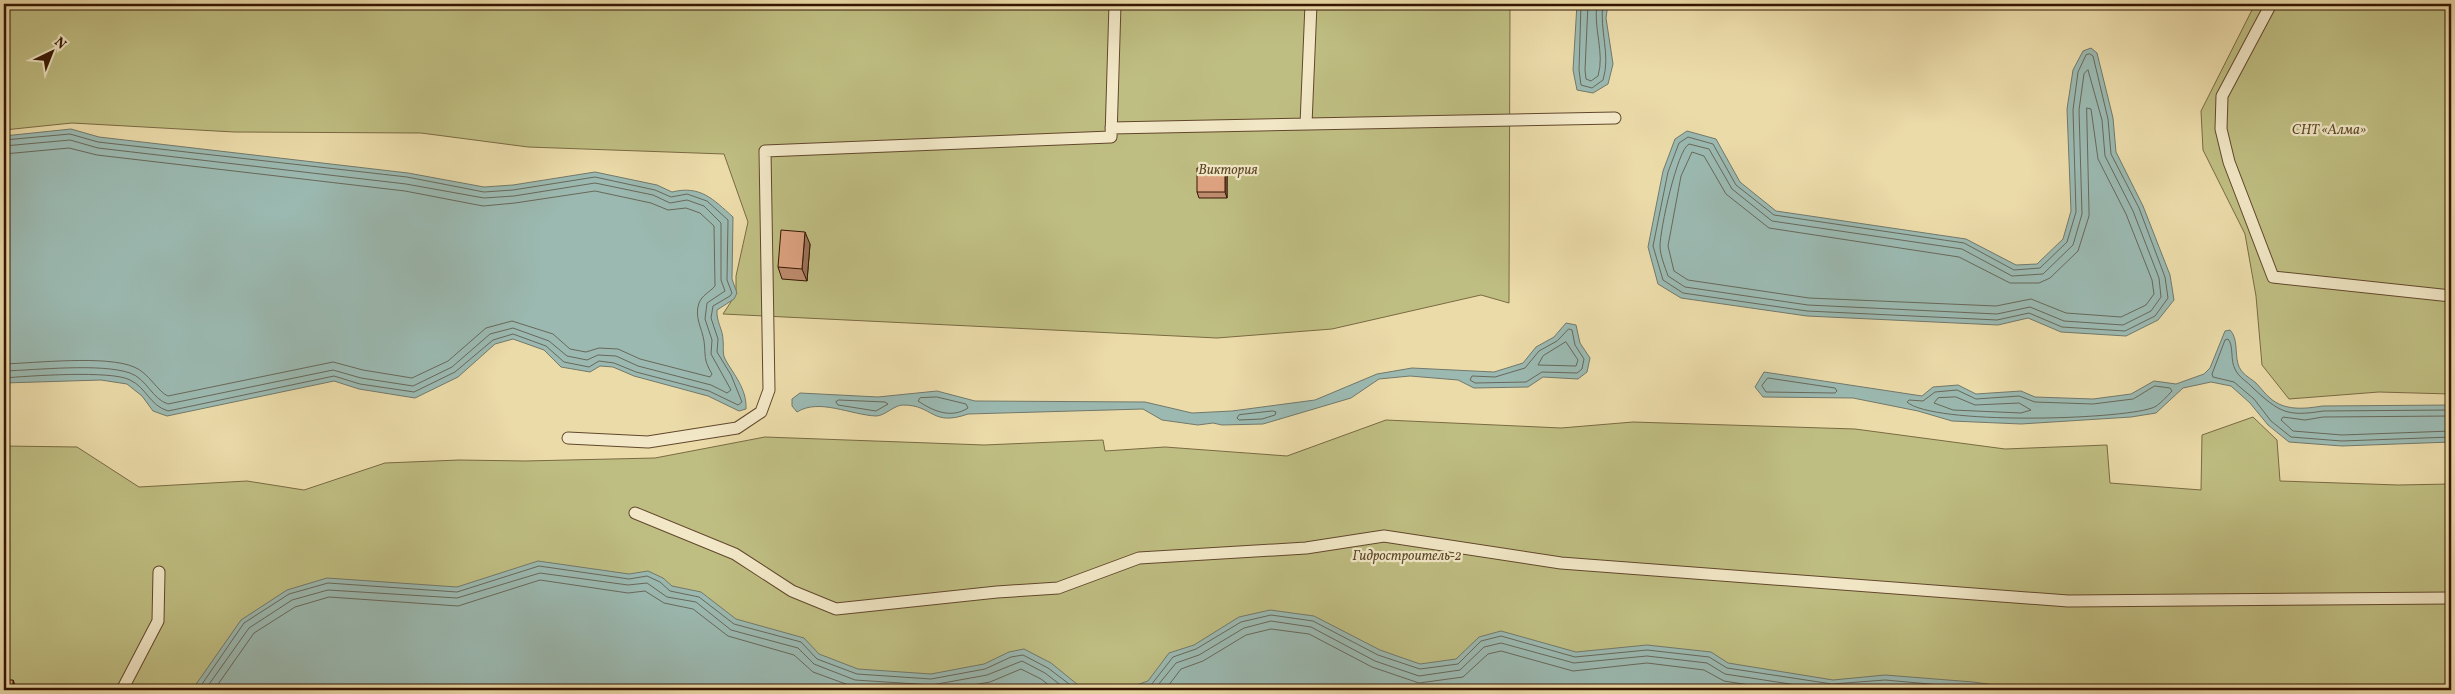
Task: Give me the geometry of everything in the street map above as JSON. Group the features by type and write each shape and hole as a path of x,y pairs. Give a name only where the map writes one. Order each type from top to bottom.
{"lane":[{"path":"568,438 648,442 737,428 760,412 769,390 765,151 1111,137 1114,4"},
{"path":"1306,124 1312,4"},
{"path":"2271,4 2222,96 2221,130 2229,162 2273,278 2451,296"},
{"path":"1111,128 1615,118"},
{"path":"635,513 735,554 792,591 836,609 997,592 1058,588 1139,558 1306,548 1384,536 1561,563 2068,601 2451,598"},
{"path":"122,690 158,621 158,572"}],"green space":[{"name":"Виктория","path":"4,4 1510,4 1509,303 1481,295 1332,329 1217,338 723,314 736,294 736,276 748,222 724,154 528,147 421,133 234,132 72,123 4,130"},
{"name":"СНТ «Алма»","path":"2255,4 2451,4 2451,394 2379,392 2289,399 2262,365 2256,296 2245,234 2203,150 2201,111"},
{"name":"Гидростроитель-2","path":"2253,417 2277,440 2280,481 2398,485 2451,484 2451,690 4,690 4,446 77,447 139,487 247,481 304,490 385,463 459,460 525,461 655,458 765,437 984,445 1103,440 1105,451 1165,447 1287,456 1386,420 1561,428 1633,422 1855,429 2005,449 2107,445 2110,483 2201,490 2202,435"}],"water":[{"path":"1577,4 1608,4 1606,18 1613,64 1608,84 1593,93 1577,90 1573,70"},
{"path":"2091,48 2097,53 2113,118 2116,152 2143,206 2170,275 2174,300 2158,320 2126,336 2061,332 2028,318 1998,325 1807,316 1681,298 1658,284 1648,247 1663,171 1675,139 1687,131 1716,139 1740,182 1776,211 1966,239 2016,265 2037,264 2063,239 2071,211 2067,109 2073,70 2083,51"},
{"path":"71,129 99,137 408,173 484,187 513,185 595,172 657,185 672,192 691,190 706,195 733,217 732,279 737,293 734,299 717,310 717,314 723,336 724,357 742,389 746,409 739,411 708,396 634,376 613,367 600,366 590,372 561,367 544,350 513,339 495,344 458,377 415,398 359,389 334,381 167,416 153,411 142,396 127,384 101,380 4,383 4,136"},
{"path":"1566,323 1576,325 1580,343 1590,358 1587,372 1578,379 1543,377 1528,387 1474,388 1458,380 1410,376 1379,379 1351,398 1263,424 1222,425 1213,423 1198,425 1162,420 1143,409 968,414 947,418 939,417 921,408 903,405 876,416 825,407 806,408 797,412 792,406 792,399 800,393 878,397 937,391 975,401 1145,402 1192,413 1232,411 1315,400 1377,374 1412,368 1494,372 1523,363 1536,347 1554,337"},
{"path":"2230,330 2233,333 2238,364 2241,370 2276,402 2295,408 2451,405 2451,442 2342,446 2289,442 2268,425 2250,403 2231,386 2211,382 2183,388 2156,413 2131,417 2021,424 1952,421 1918,411 1853,398 1763,397 1755,387 1764,372 1922,396 1933,387 1958,385 1976,394 2021,391 2035,397 2093,399 2131,394 2154,381 2176,384 2204,374 2210,368 2225,331"},
{"path":"538,561 629,574 648,571 663,578 672,586 701,592 736,619 804,638 819,654 858,669 931,674 984,664 1009,652 1024,649 1051,663 1083,689 1088,690 192,690 241,620 287,590 327,578 457,587"},
{"path":"1270,610 1314,616 1380,650 1420,664 1456,659 1479,637 1501,631 1576,652 1647,645 1711,652 1728,663 1833,680 1885,675 1973,682 2031,690 1122,690 1148,681 1169,653 1194,645 1239,617"}],"building":[{"path":"1197,168 1225,168 1225,192 1197,192"},
{"path":"781,230 805,232 802,269 778,267"},
{"path":"4,680 13,680 13,690 4,690"}]}
